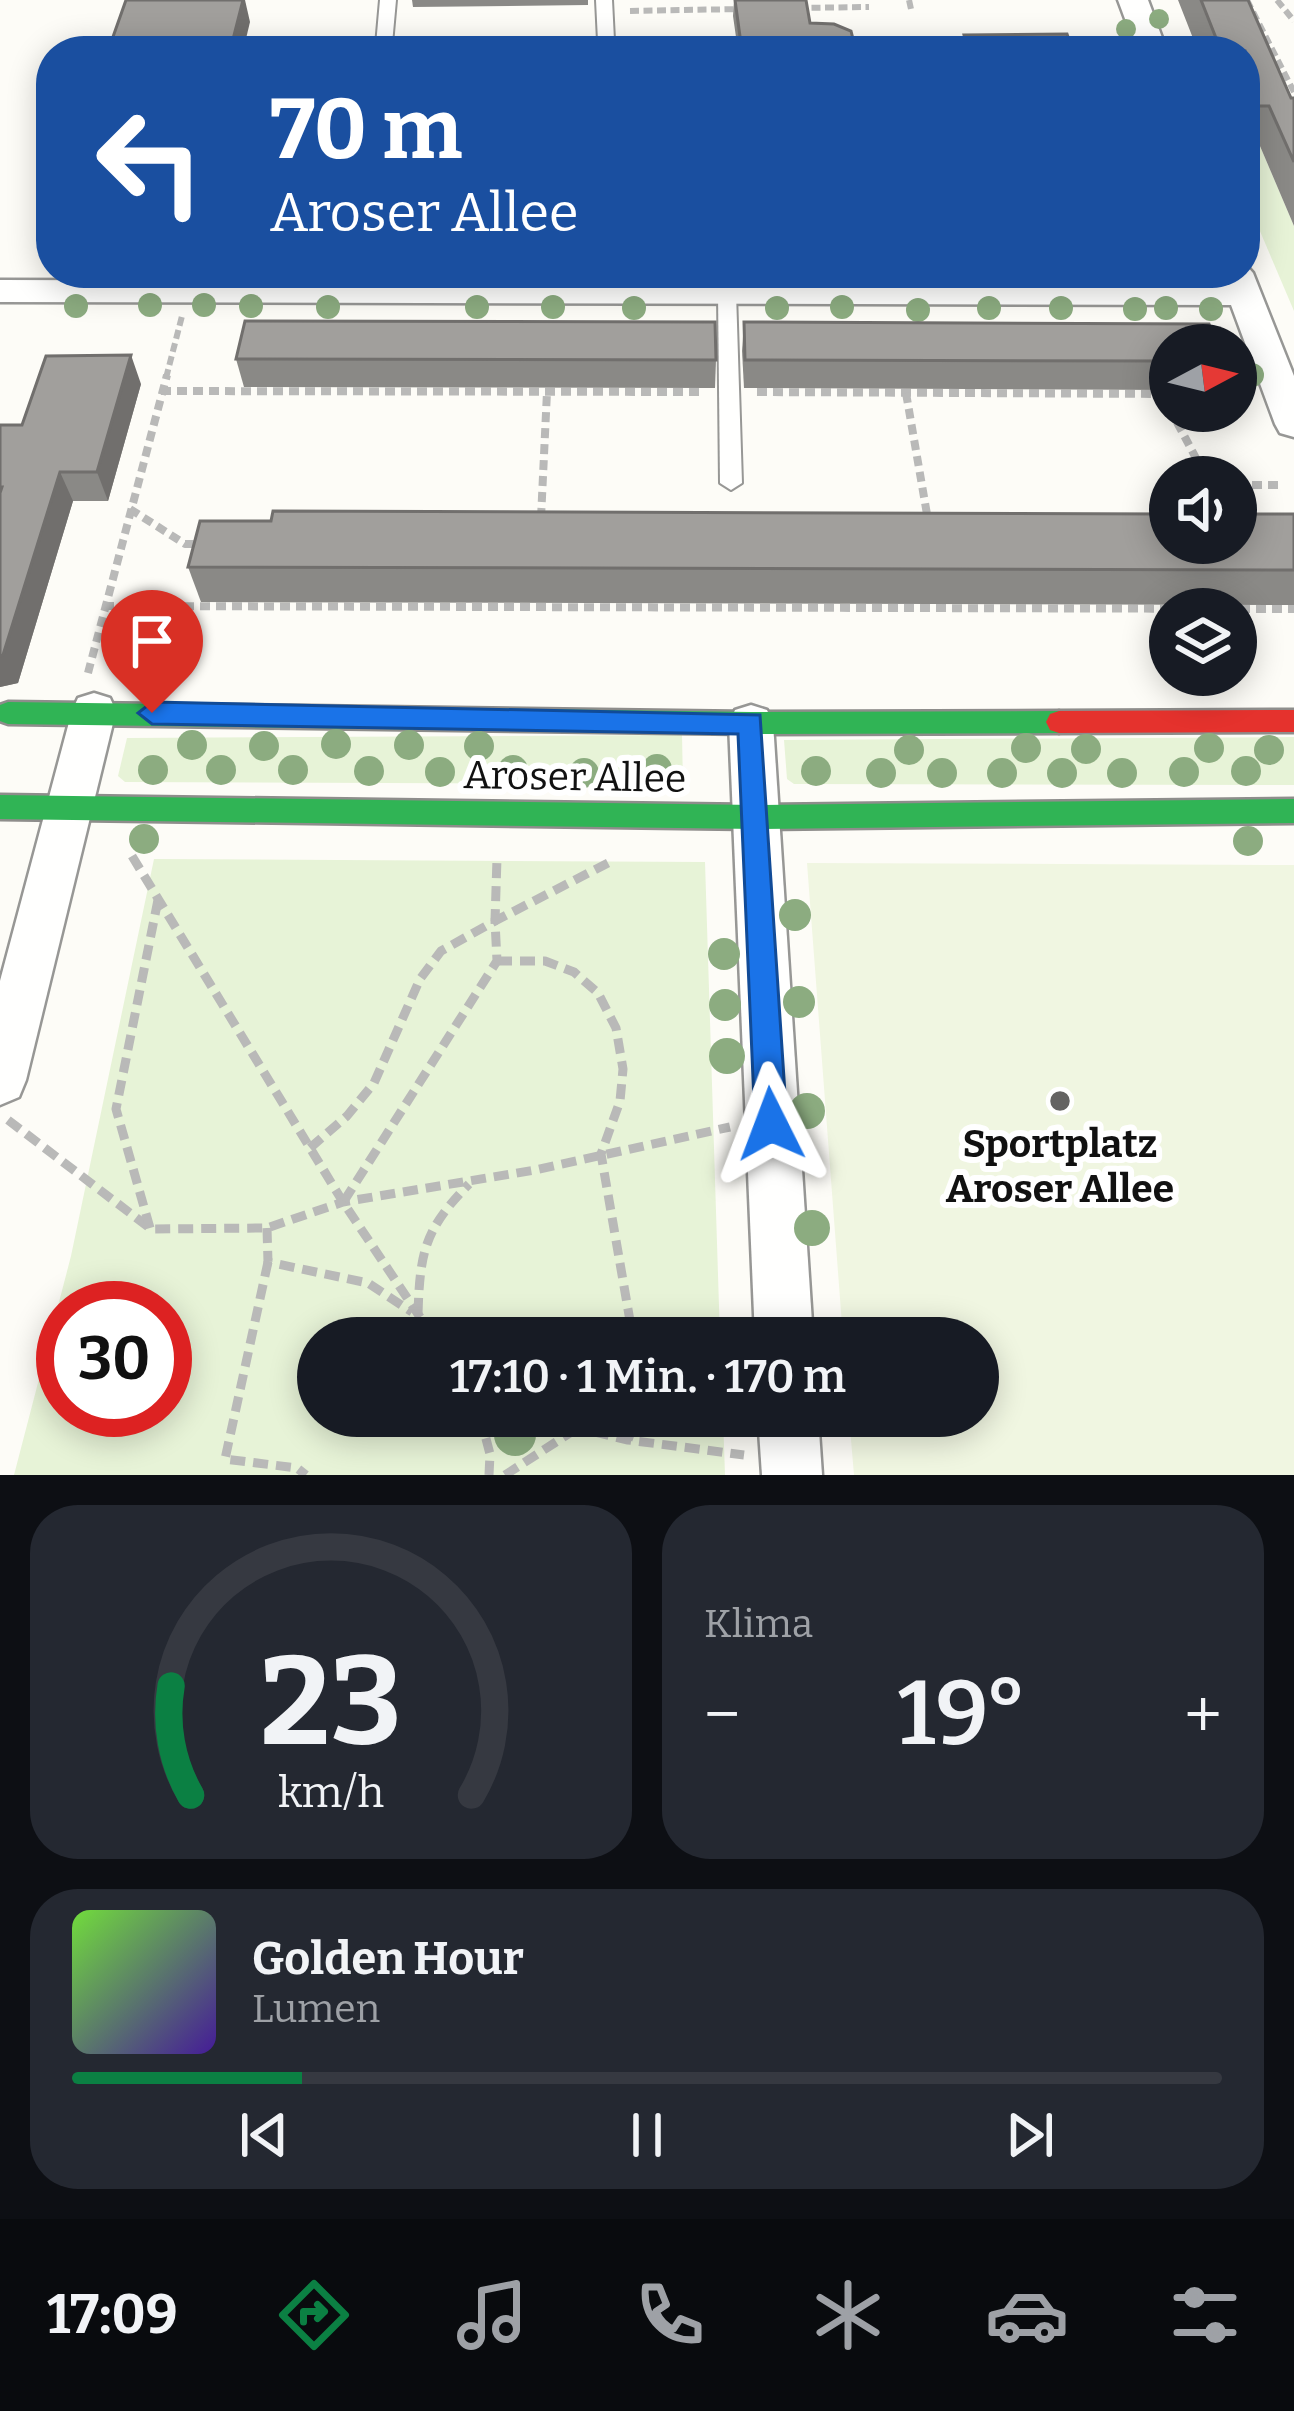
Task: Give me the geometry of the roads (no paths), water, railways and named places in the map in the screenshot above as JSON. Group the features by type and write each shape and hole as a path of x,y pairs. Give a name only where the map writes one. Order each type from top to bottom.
{"main road":[{"name":"Aroser Allee","path":"8,712 751,723 1294,721"},
{"name":"Aroser Allee","path":"0,807 756,817 1294,811"}],"street":[{"path":"1133,0 1146,36"},
{"path":"0,291 727,293 984,288"},
{"path":"1243,288 1279,343 1294,424"},
{"path":"0,1080 94,711"},
{"path":"751,723 783,1317"}],"lane":[{"path":"384,36 388,0"},
{"path":"604,6 606,36"},
{"path":"727,293 731,483"}],"place":[{"name":"Sportplatz Aroser Allee","path":"1060,1101"}]}
